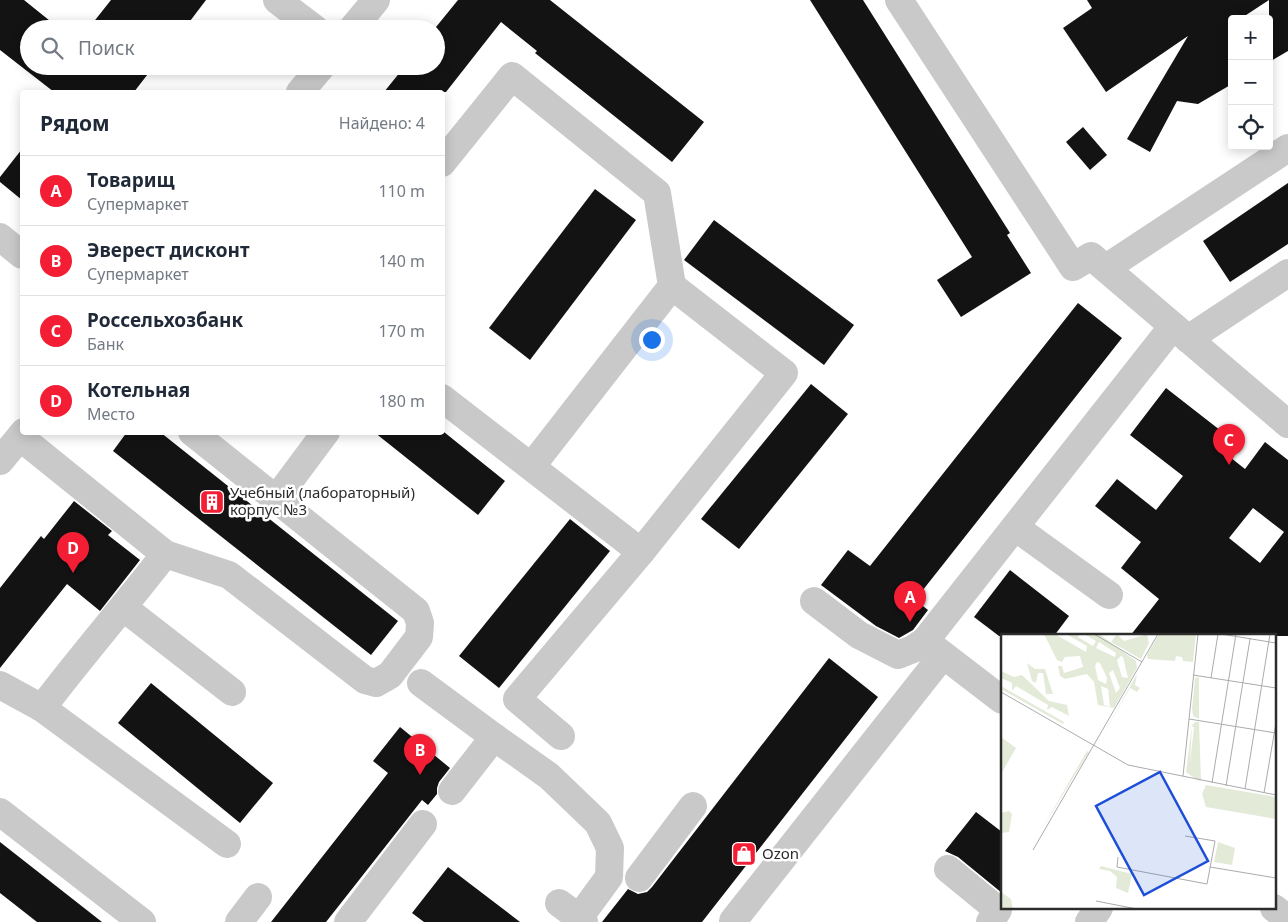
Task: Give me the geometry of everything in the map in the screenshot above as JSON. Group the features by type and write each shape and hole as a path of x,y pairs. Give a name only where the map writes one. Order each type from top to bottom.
{"street":[{"path":"277,0 303,20"},
{"path":"359,20 376,0"},
{"path":"899,0 1072,267 1091,256 1288,424"},
{"path":"302,90 314,75"},
{"path":"445,159 512,76 656,193 672,286 784,373 641,552 518,699 561,736"},
{"path":"1106,268 1288,148"},
{"path":"0,237 20,253"},
{"path":"733,921 934,648 1015,527 1181,332 1288,274"},
{"path":"530,467 672,286"},
{"path":"445,400 641,552"},
{"path":"0,461 22,435 165,554 229,575 365,680 376,683 390,675 420,637 420,623 416,611 196,435"},
{"path":"276,499 324,435"},
{"path":"1015,527 1108,595"},
{"path":"42,708 66,676 124,608 165,554"},
{"path":"814,601 859,635 898,655 912,649 934,648 1001,699"},
{"path":"124,608 232,692"},
{"path":"421,683 549,776 598,823 610,848 609,877 574,914"},
{"path":"0,685 42,708 227,844"},
{"path":"452,791 494,737"},
{"path":"640,878 693,806"},
{"path":"0,812 142,922"},
{"path":"348,922 423,824"},
{"path":"609,866 629,862 649,840 663,846"},
{"path":"948,869 998,910 990,922"},
{"path":"239,922 258,898"},
{"path":"1088,922 1098,910"},
{"path":"1276,910 1288,919"}],"building":[{"path":"0,0 24,0 49,20 20,20 20,66 0,50"},
{"path":"111,0 206,0 191,20 95,20"},
{"path":"458,0 550,0 704,122 672,162 535,53 537,51 501,22 446,92 445,90 386,90 398,75 445,75 445,20 442,20"},
{"path":"810,0 863,0 1010,233 1007,235 1031,273 961,317 937,280 972,257"},
{"path":"1087,0 1269,0 1246,15 1228,15 1228,86 1198,104 1177,101 1150,152 1127,139 1188,36 1106,92 1063,28 1092,8"},
{"path":"1269,0 1288,0 1288,51 1273,60 1273,15 1269,15"},
{"path":"32,75 147,75 136,90 51,90"},
{"path":"1083,127 1107,155 1090,170 1066,142"},
{"path":"20,152 20,198 0,182 0,177"},
{"path":"1288,183 1288,244 1230,282 1203,241"},
{"path":"595,189 636,220 530,360 489,328"},
{"path":"714,220 854,325 824,365 684,260"},
{"path":"1078,303 1122,338 915,600 928,610 913,630 899,638 876,626 821,585 848,550 870,566"},
{"path":"811,384 848,414 739,549 701,519"},
{"path":"1166,388 1225,434 1216,446 1245,469 1265,442 1288,460 1288,636 1276,636 1276,634 1132,634 1159,599 1121,568 1141,542 1095,506 1117,479 1156,510 1183,476 1130,435","holes":["1253,508 1284,532 1260,563 1229,538"]},
{"path":"445,433 505,481 478,515 378,435 445,435"},
{"name":"Учебный (лабораторный) корпус №3","path":"125,435 164,435 398,621 371,655 113,451"},
{"path":"74,501 112,531 108,535 140,560 100,611 67,584 0,668 0,588 41,536 44,539"},
{"path":"570,519 610,551 499,688 459,656"},
{"path":"1010,570 1069,616 1056,634 1001,634 1001,636 974,617"},
{"path":"829,658 878,697 702,922 602,922 628,889 638,894 647,892 652,887"},
{"path":"151,683 273,783 240,823 118,723"},
{"path":"400,727 450,768 439,782 437,794 428,805 422,800 326,922 271,922 388,773 373,761"},
{"path":"976,812 1001,831 1001,892 958,857 945,851"},
{"path":"0,842 102,922 37,922 0,893"},
{"path":"448,867 520,922 424,922 412,913"}],"place":[{"name":"Россельхозбанк","path":"1229,465"},
{"name":"Учебный (лабораторный) корпус №3","path":"212,502"},
{"name":"Котельная","path":"73,573"},
{"name":"Товарищ","path":"910,622"},
{"name":"Эверест дисконт","path":"420,775"},
{"name":"Ozon","path":"744,854"}]}
